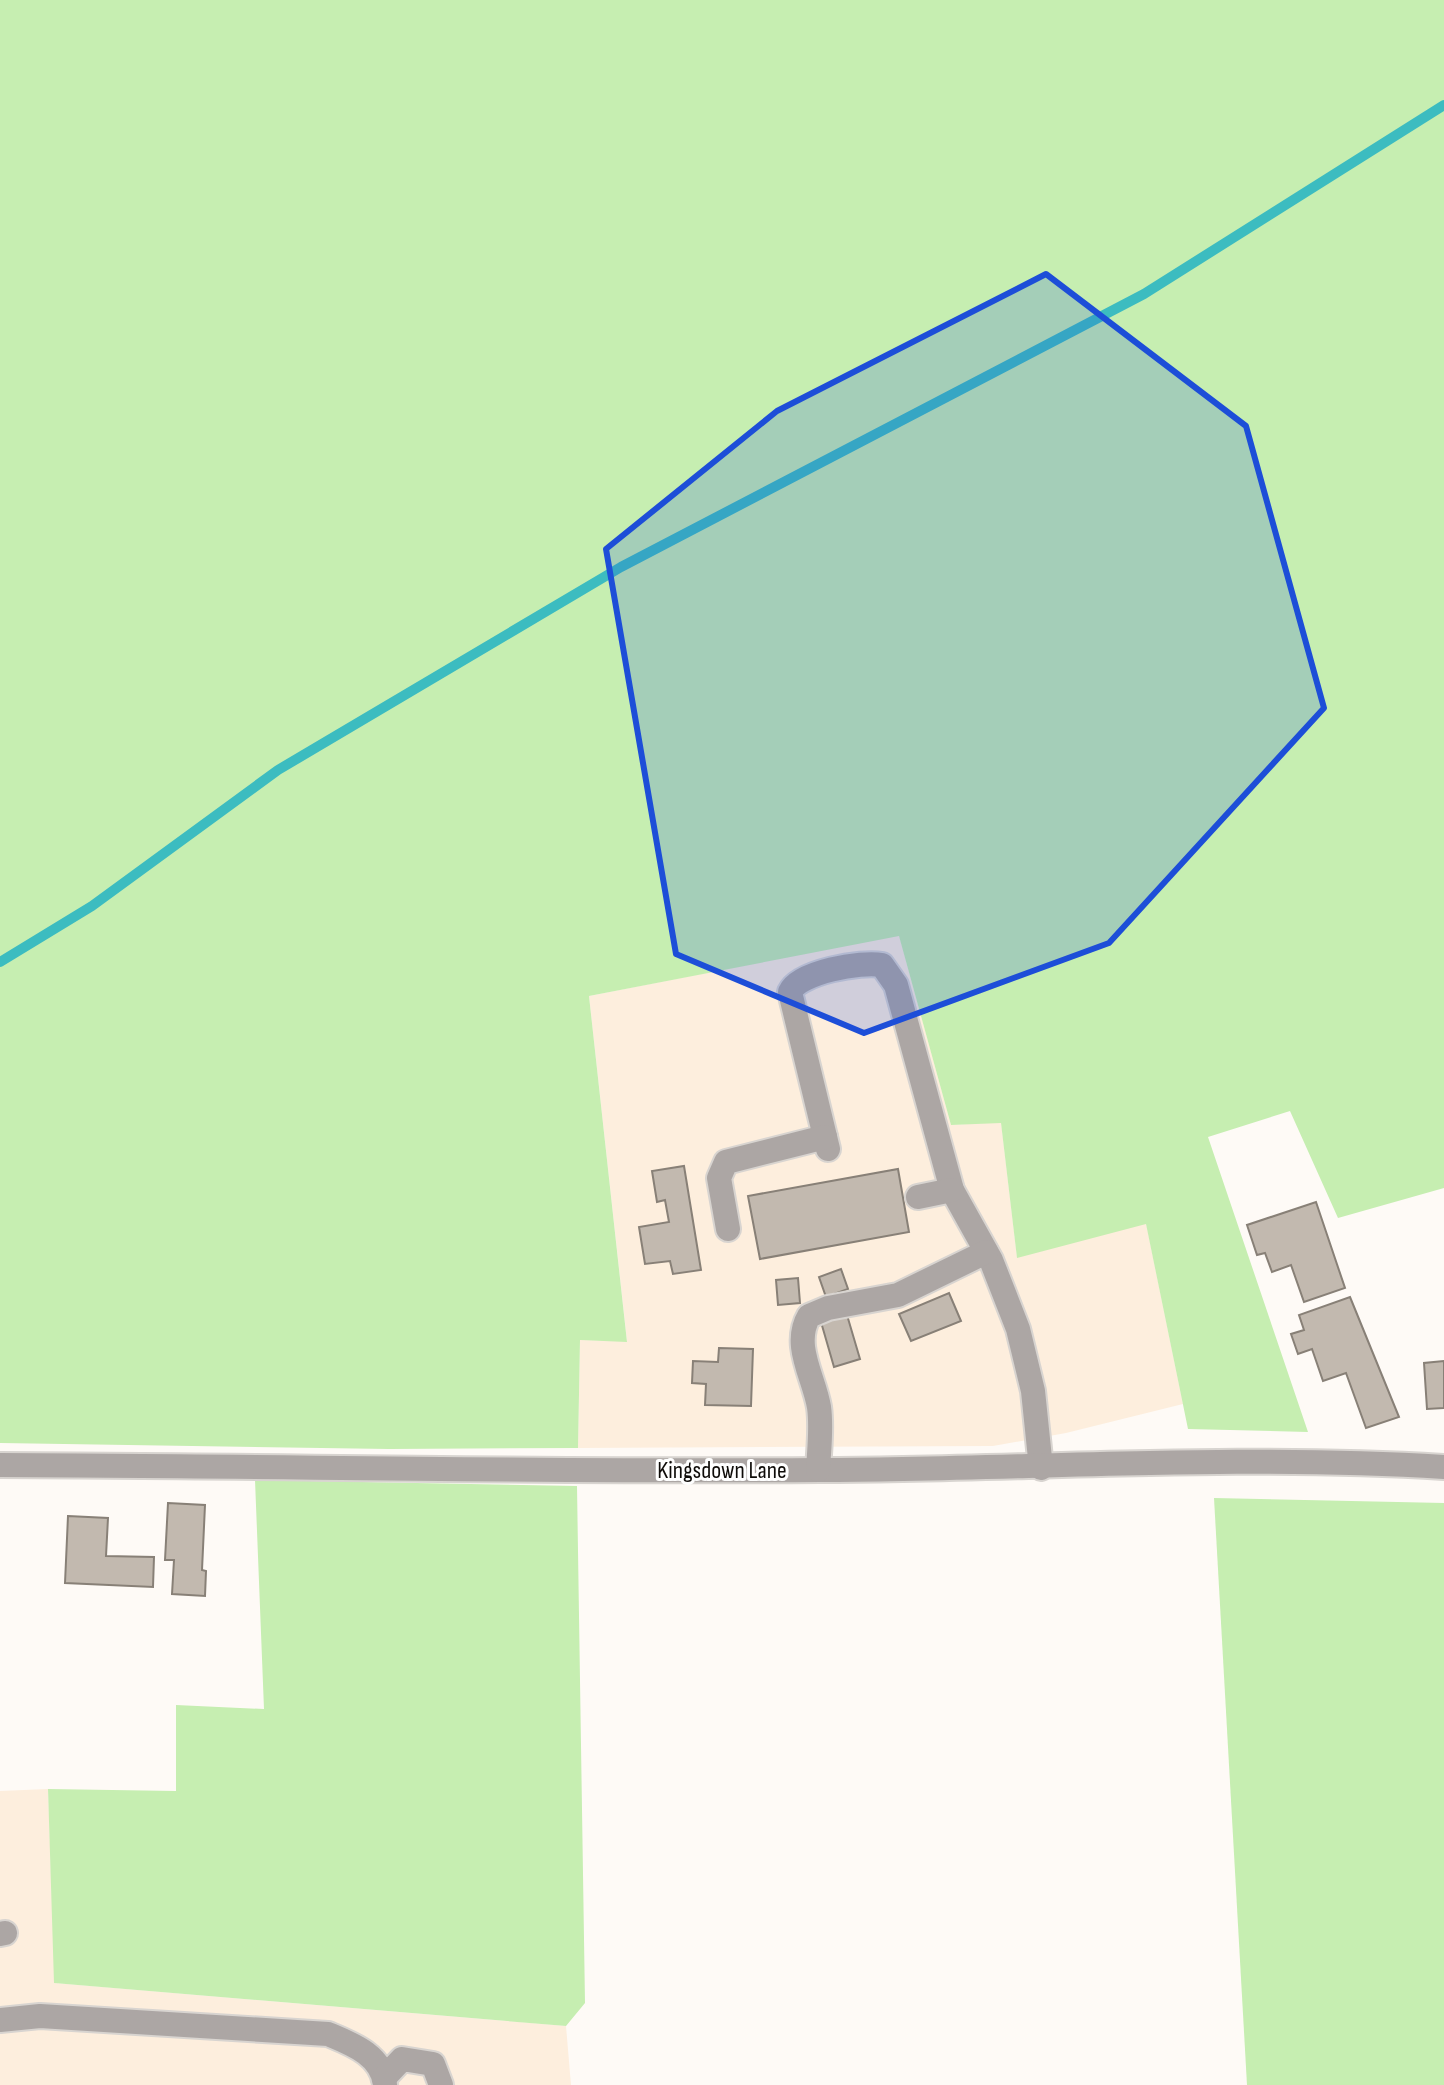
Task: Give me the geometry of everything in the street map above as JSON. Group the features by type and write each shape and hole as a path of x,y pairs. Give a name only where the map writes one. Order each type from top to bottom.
{"street":[{"path":"728,1229 719,1178 726,1162 826,1143 790,992 794,984 804,978 869,962 882,965 896,985 952,1190 986,1252 1026,1358 1039,1427 1041,1468"},
{"path":"918,1197 952,1190"},
{"path":"818,1470 819,1407 805,1361 802,1334 809,1316 828,1308 898,1295 986,1252"},
{"name":"Kingsdown Lane","path":"0,1465 297,1470 818,1470 1352,1461 1444,1467"},
{"path":"0,2020 40,2016 328,2034 364,2048 384,2081 402,2059 433,2064 441,2085"}],"highlighted area":[{"path":"1046,274 1246,426 1324,708 1109,943 864,1033 676,954 606,549 777,411"}],"shaded area":[{"path":"899,935 951,1125 1001,1122 1017,1257 1146,1223 1183,1404 1066,1433 993,1446 578,1448 580,1340 627,1341 589,996"},
{"path":"48,1789 55,1983 566,2026 571,2085 0,2085 0,1791"}],"green space":[{"path":"0,0 1444,0 1444,1188 1338,1218 1290,1111 1208,1137 1308,1432 1188,1429 1146,1224 1017,1258 1001,1123 951,1125 899,936 589,996 627,1342 580,1340 578,1448 389,1449 0,1443"},
{"path":"255,1480 577,1486 585,2003 566,2026 54,1983 48,1789 176,1791 176,1705 264,1709"},
{"path":"1214,1498 1444,1503 1444,2085 1247,2085"}],"building":[{"path":"684,1166 701,1270 673,1274 670,1261 645,1264 639,1227 669,1222 665,1200 657,1202 652,1171"},
{"path":"898,1169 909,1232 760,1259 748,1196"},
{"path":"1316,1202 1345,1288 1304,1302 1291,1265 1272,1272 1265,1253 1257,1255 1247,1225"},
{"path":"841,1269 848,1289 826,1297 819,1277"},
{"path":"798,1278 800,1303 778,1305 776,1280"},
{"path":"949,1293 961,1321 911,1341 899,1314"},
{"path":"1350,1297 1399,1417 1366,1428 1346,1373 1323,1381 1312,1349 1298,1354 1291,1334 1304,1330 1299,1315"},
{"path":"847,1315 860,1359 834,1367 821,1322"},
{"path":"719,1348 753,1349 751,1406 705,1405 706,1384 692,1383 693,1361 718,1362"},
{"path":"1444,1361 1444,1408 1427,1409 1424,1363"},
{"path":"168,1503 205,1505 202,1570 206,1571 205,1596 172,1594 174,1560 165,1560"},
{"path":"68,1516 108,1518 106,1556 154,1557 153,1587 65,1583"}],"waterway":[{"path":"0,962 92,906 278,770 621,567 1144,294 1444,105"}]}
